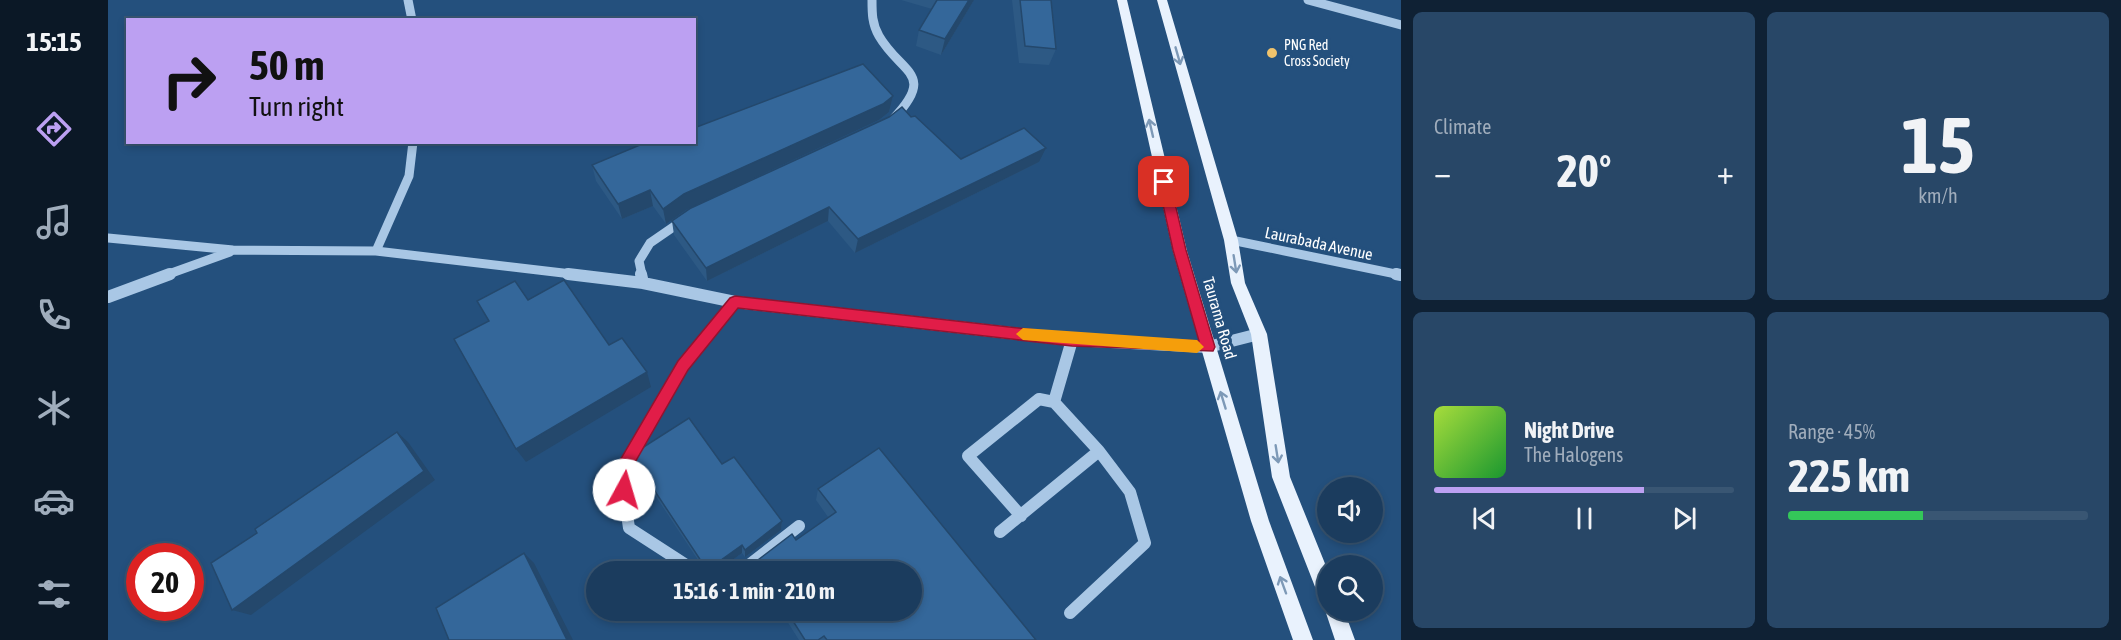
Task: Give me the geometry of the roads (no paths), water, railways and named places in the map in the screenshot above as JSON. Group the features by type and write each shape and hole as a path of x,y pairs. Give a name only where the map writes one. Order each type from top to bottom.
{"main road":[{"name":"Taurama Road","path":"1122,0 1180,250 1260,521 1303,640"},
{"name":"Taurama Road","path":"1162,0 1231,240 1238,282 1259,334 1281,477 1317,567"},
{"path":"1338,621 1346,640"}],"street":[{"path":"408,0 412,18"},
{"path":"872,0 870,14 875,27 891,53 915,78 916,91 909,105 883,126"},
{"path":"1308,0 1401,25"},
{"path":"376,250 409,176 413,144"},
{"path":"643,283 639,272 639,261 650,243 690,216"},
{"path":"108,238 233,250 376,250 643,283 735,302 1072,340 1208,347 1259,334"},
{"name":"Laurabada Avenue","path":"1231,240 1401,275"},
{"path":"108,297 233,250"},
{"path":"680,561 629,528 621,472 683,366 735,302"},
{"path":"1054,402 1072,340"},
{"path":"1022,516 968,456 1039,399 1054,402 1099,451 1130,492 1145,543 1070,613"},
{"path":"1000,532 1099,451"},
{"path":"754,561 800,526"}],"place":[{"name":"PNG Red Cross Society","path":"1272,53"}]}
